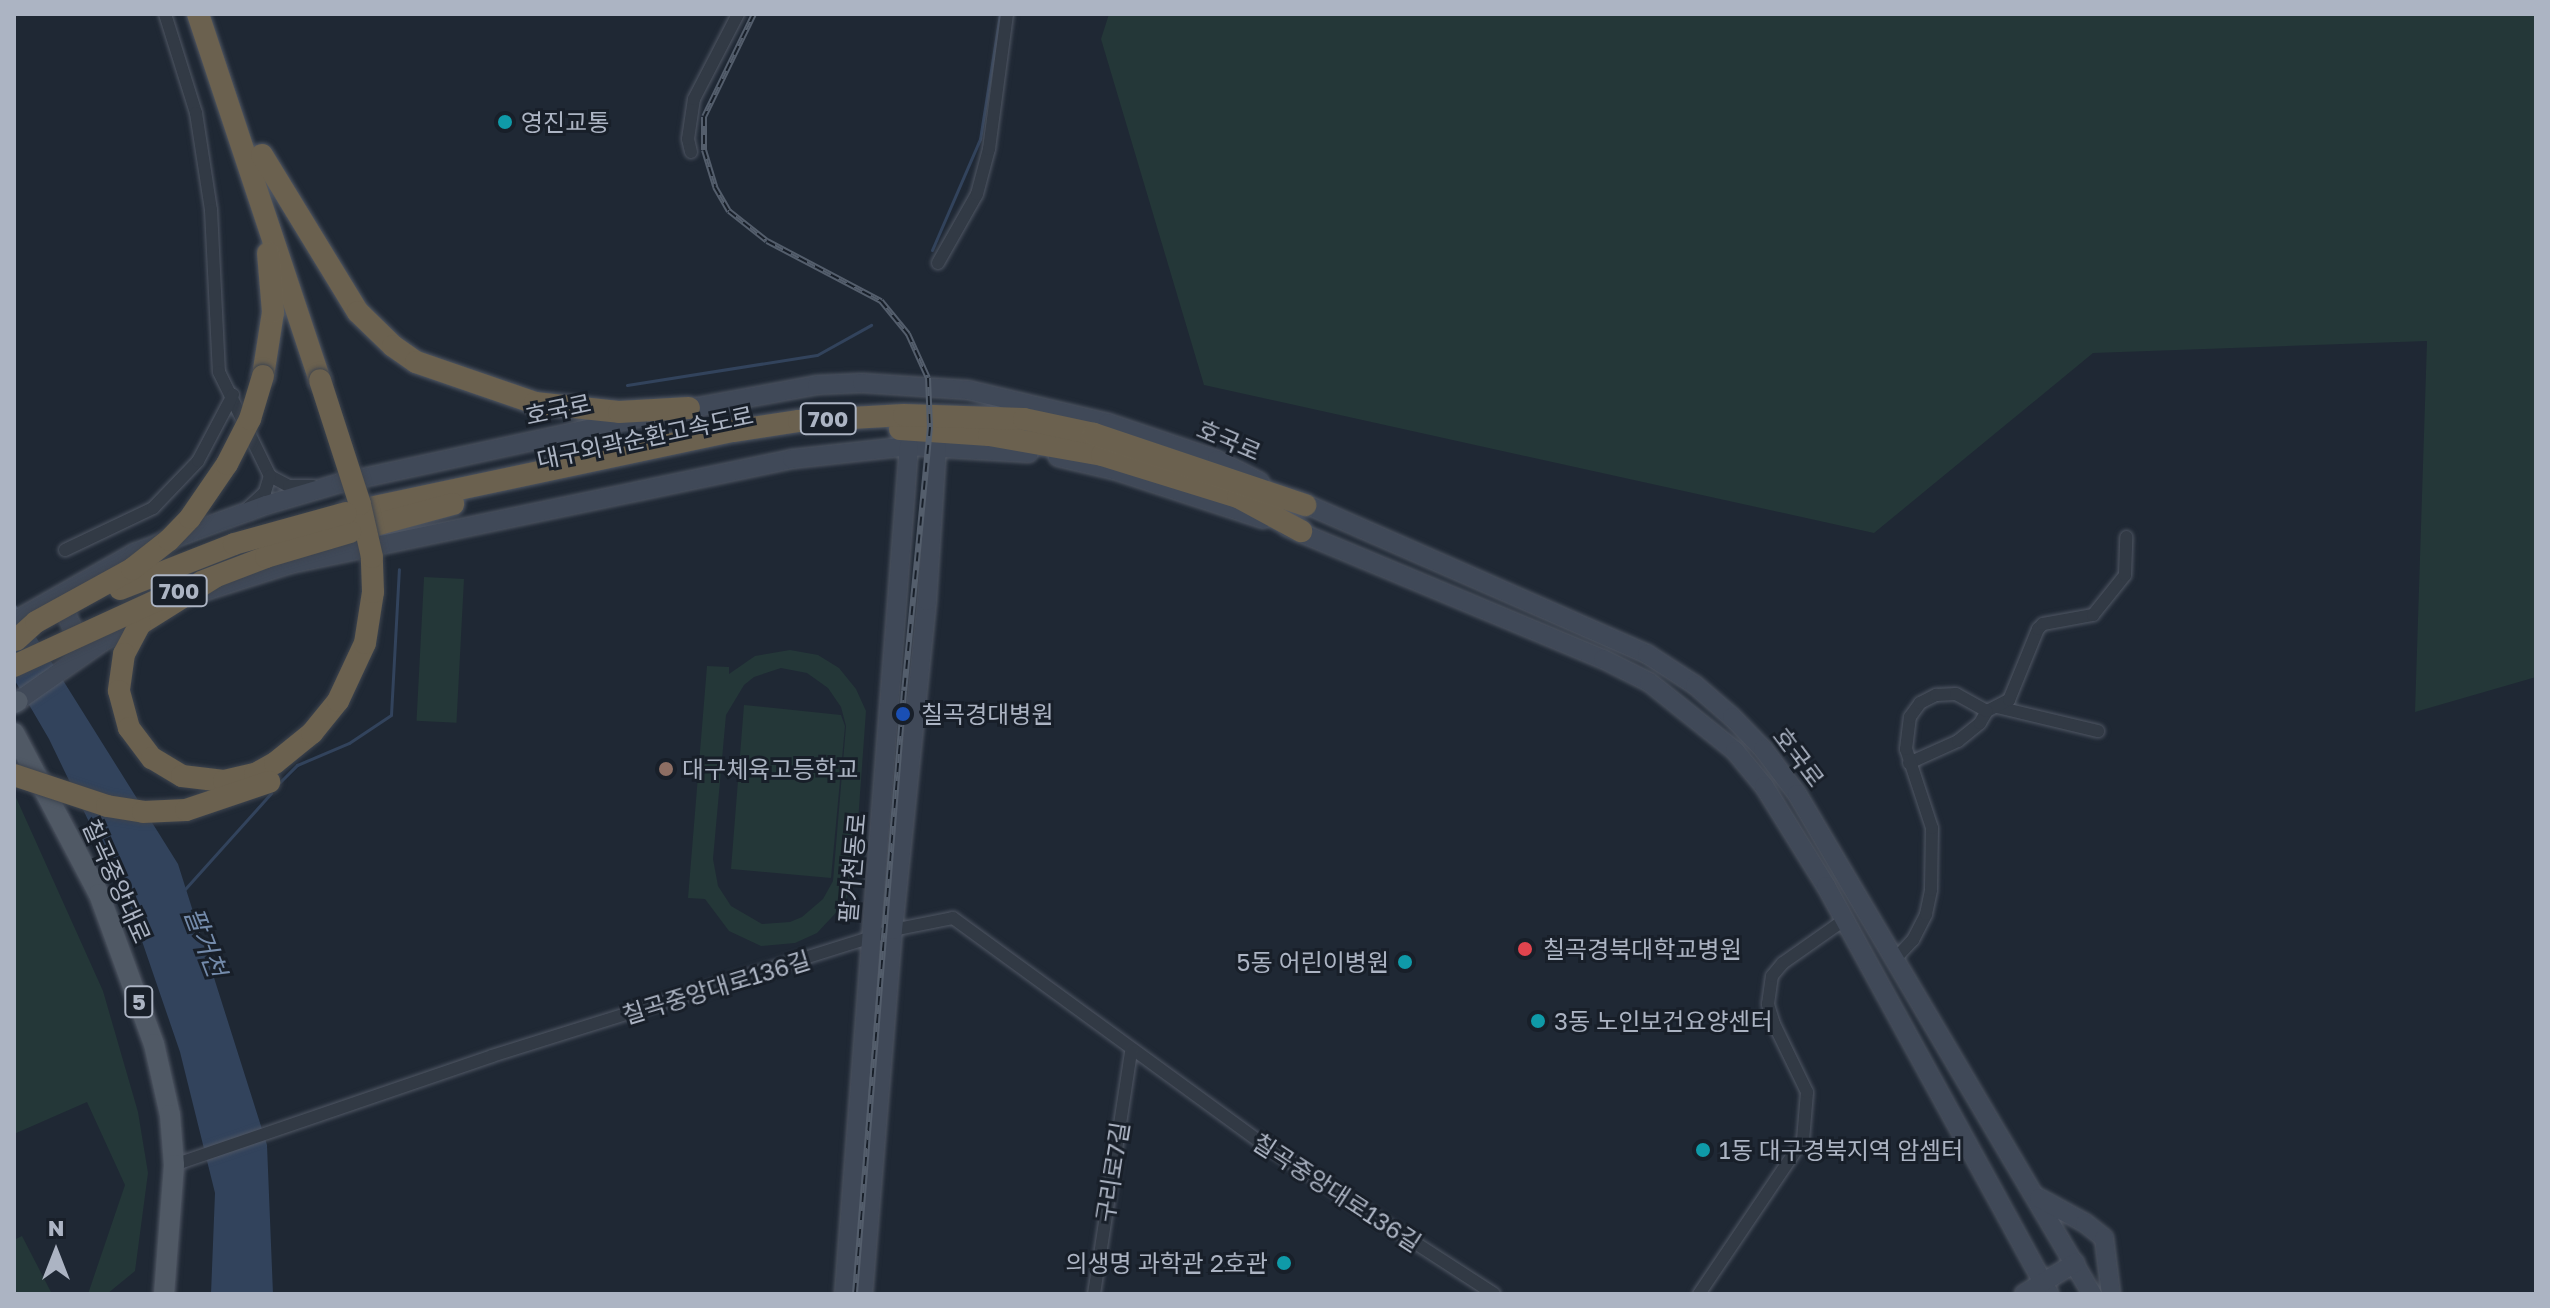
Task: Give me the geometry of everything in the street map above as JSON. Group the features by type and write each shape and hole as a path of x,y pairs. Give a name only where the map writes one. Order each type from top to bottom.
{"highway":[{"path":"198,14 253,153 358,312 393,346 416,362 535,403 619,412 689,408"},
{"path":"212,14 360,504 372,557 373,592 365,643 338,701 312,733 275,763 255,774 224,781 182,776 144,750 129,728 119,683 124,654 140,624 215,577"},
{"path":"15,634 132,569 169,540 190,518 227,464 250,419 272,334 271,272 253,153"},
{"path":"14,775 107,806 143,812 186,810 265,785 312,751 338,725 369,666 381,595 380,565 363,487 323,379"},
{"name":"대구외곽순환고속도로","path":"15,634 198,557 733,431 799,421 904,415 1024,419 1094,434 1305,505"},
{"name":"대구외곽순환고속도로","path":"14,666 105,621 348,523 427,510 784,436 864,429 989,435 1102,455 1238,497 1301,531"}],"main road":[{"name":"호국로","path":"15,634 78,582 134,553 239,514 340,483 689,408 817,385 891,384 981,392 1108,423 1217,460 1305,505 1425,554 1647,654 1695,685 1763,749 1797,794 2092,1294"},
{"name":"호국로","path":"16,702 102,642 186,597 290,564 792,459 909,446 1008,449 1077,461 1301,531 1603,659 1649,682 1735,751 1764,786 1844,920 2046,1289"},
{"name":"팔거천동로","path":"844,1294 909,446"},
{"name":"팔거천동로","path":"863,1294 893,930 925,615 937,447"},
{"path":"78,582 67,603 70,623 86,640 102,642"},
{"name":"칠곡중앙대로","path":"14,733 99,894 154,1044 182,1162 164,1294"},
{"path":"2037,1197 2085,1223 2104,1238 2111,1294"},
{"path":"2024,1294 2046,1289 2075,1263"}],"street":[{"path":"165,14 196,113 211,210 219,372 233,395 270,476 289,486 340,483"},
{"path":"691,152 688,139 694,99 738,14"},
{"path":"938,263 977,194 989,149 1007,14"},
{"path":"65,550 153,508 198,461 233,395"},
{"path":"239,514 265,492 270,476"},
{"path":"1909,763 1958,741 1992,709 2009,700 2038,629 2043,624 2093,615 2125,575 2126,537"},
{"path":"1896,958 1913,940 1926,914 1931,890 1932,828 1927,805 1906,749 1910,717 1920,703 1936,695 1956,694 1992,709 2098,731"},
{"name":"칠곡중앙대로136길","path":"182,1162 492,1056 893,930 953,918 1131,1051 1206,1101 1264,1145 1494,1294"},
{"path":"1699,1294 1803,1140 1807,1092 1774,1024 1768,1004 1772,976 1783,963 1844,920"},
{"name":"구리로7길","path":"1094,1294 1131,1051"}],"shaded area":[{"path":"1109,14 2536,14 2536,677 2415,712 2427,341 2093,353 1874,533 1204,385 1101,39"},
{"path":"424,577 464,579 456,723 417,721"},
{"path":"790,650 818,655 839,668 856,689 866,711 854,877 845,903 817,933 795,943 761,946 729,931 705,899 688,898 707,666 729,667 729,674 755,656","holes":["781,668 807,673 828,688 841,707 846,726 833,881 823,899 802,917 790,922 762,924 731,906 718,886 713,859 726,715 744,685 754,677"]},
{"path":"744,705 841,715 845,726 831,878 731,869"},
{"path":"14,793 103,991 138,1112 148,1173 135,1271 107,1294 88,1294 125,1185 87,1102 14,1134"},
{"path":"22,1236 52,1294 14,1294 14,1240"}],"water":[{"path":"14,602 178,864 267,1145 273,1294 211,1294 215,1193 180,1052 131,909 49,739 14,679"}],"waterway":[{"path":"932,250 980,139 1000,14"},
{"path":"627,385 817,355 871,325"},
{"path":"278,784 297,765 349,743 391,715 399,569"},
{"path":"185,889 271,793"}],"railway":[{"path":"754,14 704,117 704,150 715,187 729,211 767,241 881,301 908,334 928,378 930,427 904,691 855,1294"}],"place":[{"name":"영진교통","path":"505,122"},
{"name":"칠곡경대병원","path":"903,714"},
{"name":"대구체육고등학교","path":"666,769"},
{"name":"칠곡경북대학교병원","path":"1525,949"},
{"name":"5동 어린이병원","path":"1405,962"},
{"name":"3동 노인보건요양센터","path":"1538,1021"},
{"name":"1동 대구경북지역 암셈터","path":"1703,1150"},
{"name":"의생명 과학관 2호관","path":"1284,1263"}],"water label":[{"name":"팔거천","path":"205,942"}]}
